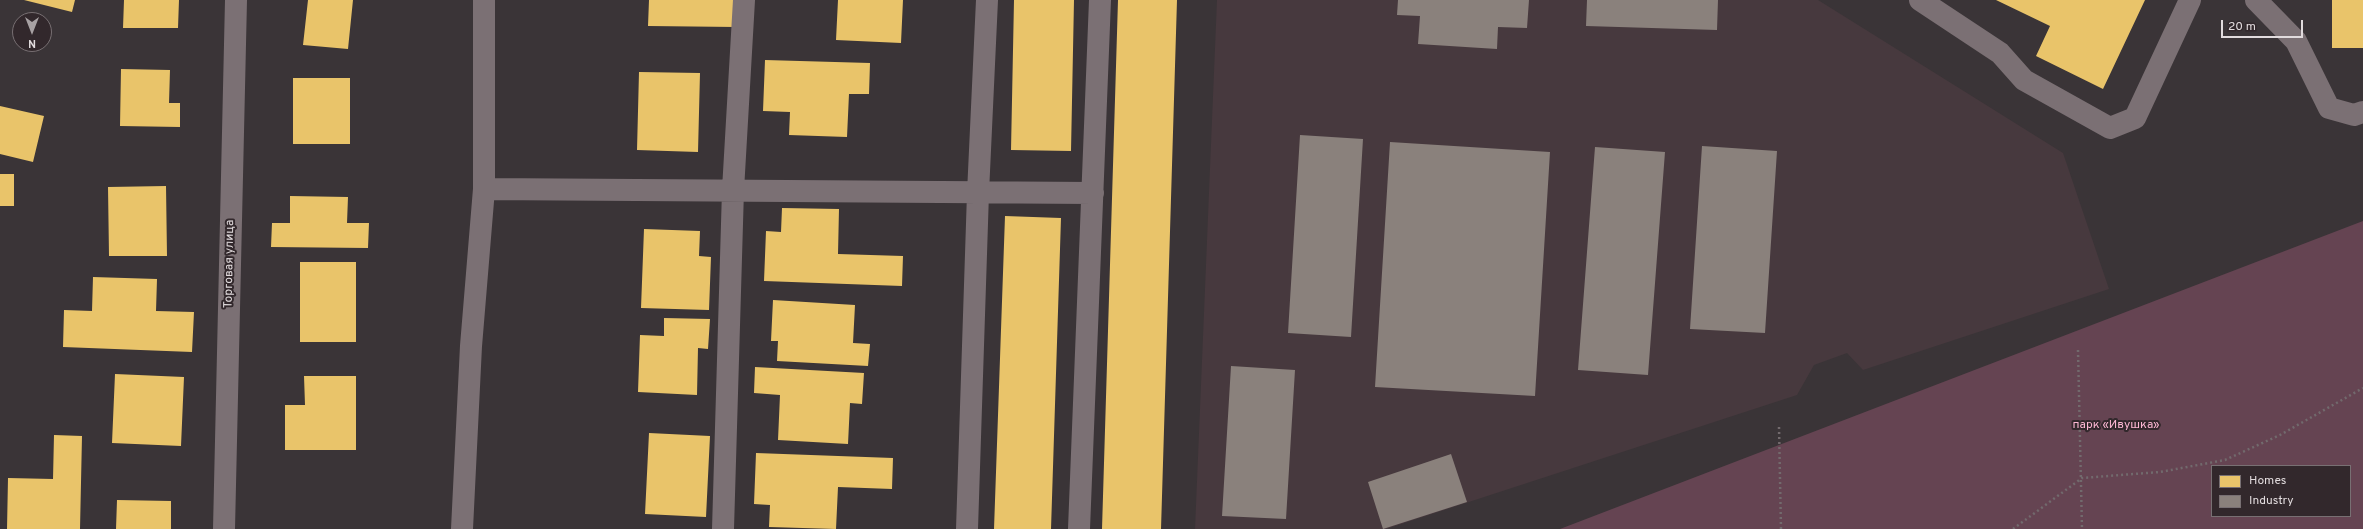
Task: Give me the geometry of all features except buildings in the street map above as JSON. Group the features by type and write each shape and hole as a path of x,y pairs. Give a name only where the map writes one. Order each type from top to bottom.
{"street":[{"name":"Торговая улица","path":"224,529 236,0"},
{"path":"462,529 471,346 484,189 484,0"},
{"path":"723,529 733,190 744,0"},
{"path":"967,529 978,192 987,0"},
{"path":"1079,529 1100,0"},
{"path":"1920,0 2000,53 2024,80 2110,128 2135,118 2190,0"},
{"path":"2256,0 2296,41 2329,108 2354,115 2363,112"},
{"path":"484,189 1093,193"}],"path":[{"path":"2078,350 2082,529"},
{"path":"2013,529 2082,478 2160,472 2225,460 2280,435 2363,388"},
{"path":"1778,427 1781,529"}],"shaded area":[{"path":"1217,0 1818,0 2063,153 2109,289 1863,370 1847,353 1814,365 1797,395 1386,529 1195,529"}],"green space":[{"name":"парк «Ивушка»","path":"2363,221 2363,529 1560,529"}]}
